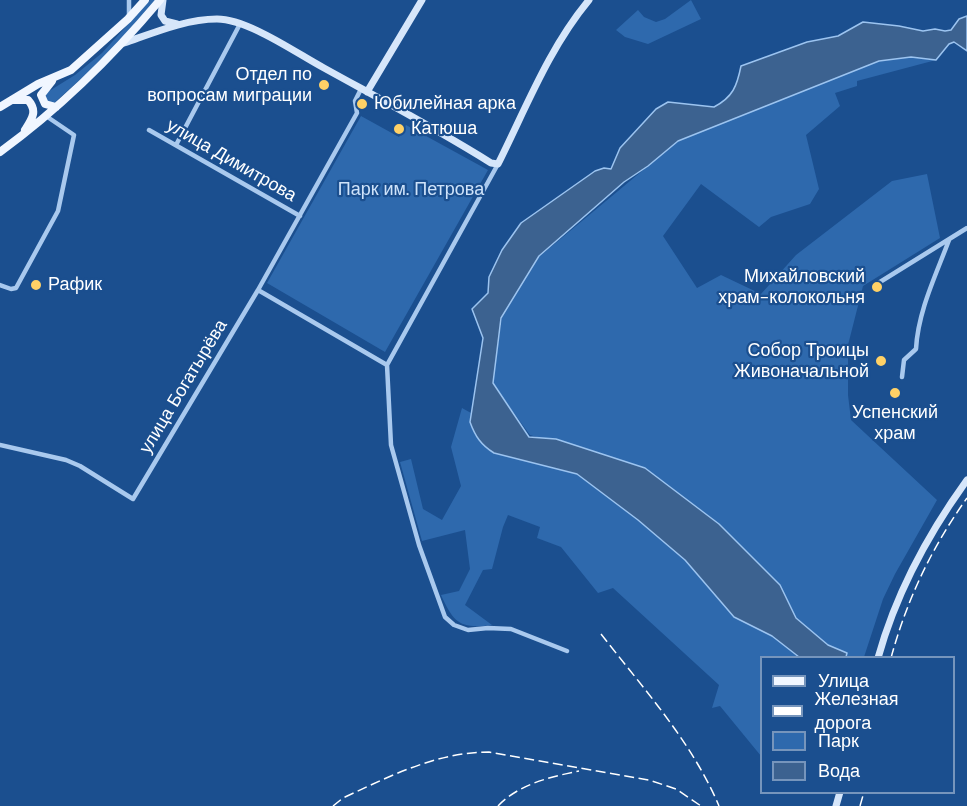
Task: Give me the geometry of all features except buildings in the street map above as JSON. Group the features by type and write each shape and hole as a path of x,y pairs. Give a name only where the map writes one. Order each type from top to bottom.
{"main road":[{"path":"0,107 38,84 71,70 128,20 145,0"},
{"path":"0,152 46,116 124,43 161,0"},
{"path":"55,78 41,95 45,104 56,106"},
{"path":"11,100 28,100 33,105 34,113 23,134"}],"street":[{"path":"128,20 129,0"},
{"path":"161,0 160,11 163,18 171,23 182,25"},
{"path":"364,90 422,0"},
{"path":"567,651 511,629 468,630 454,625 445,617 419,545 391,445 387,365 498,164 556,47 572,20 589,0"},
{"path":"124,43 182,25 216,19 240,24 364,90 491,163 498,164"},
{"path":"176,145 240,24"},
{"name":"улица Богатырёва","path":"2,447 66,460 80,466 133,499 300,216 357,113 355,101 364,90"},
{"path":"0,285 11,289 16,288 58,211 74,135 46,116"},
{"name":"улица Димитрова","path":"149,130 300,216"},
{"path":"880,282 967,228"},
{"path":"902,377 904,360 916,349 917,333 924,306 949,240"},
{"path":"258,290 387,365"},
{"path":"878,656 898,601 918,558 937,524 967,480"}],"green space":[{"path":"150,0 155,0 107,55 54,103 45,102 46,93 75,75 102,53"},
{"path":"691,0 701,19 648,44 625,37 616,30 638,10 644,17 656,22 665,19"},
{"path":"911,57 936,60 857,81 857,86 835,93 840,106 806,135 819,189 810,204 771,217 759,227 701,184 663,236 697,288 721,275 761,294 796,255 892,181 927,174 940,238 863,286 848,345 848,395 851,420 937,500 883,599 864,656 846,656 847,653 828,645 796,618 780,585 719,524 645,468 530,435 492,383 502,318 540,256 678,141 879,61"},
{"name":"Парк им. Петрова","path":"361,116 399,137 406,125 488,170 385,352 267,283"},
{"path":"462,408 471,413 474,430 481,441 494,453 577,474 638,520 685,560 734,617 772,636 798,656 760,656 760,755 720,706 712,708 719,685 613,588 598,593 561,547 537,538 540,527 508,515 492,569 483,570 465,605 492,625 466,625 455,618 441,595 459,591 470,569 465,530 422,541 400,462 411,459 423,509 442,520 461,486 451,447"}],"water":[{"path":"967,16 967,51 954,42 949,44 936,60 911,57 879,61 678,141 624,182 539,256 501,318 493,383 529,437 556,439 645,468 719,524 780,585 796,618 828,645 847,653 846,656 798,656 772,636 734,617 685,560 638,520 577,474 494,453 482,443 470,422 483,338 472,309 488,293 489,277 502,250 521,223 595,171 604,168 611,169 620,148 656,109 668,102 714,107 730,95 738,79 741,66 807,42 838,36 863,22 923,31 935,29 945,31 951,30 959,19"}],"railway":[{"path":"892,656 897,636 922,574 943,535 967,498"},
{"path":"601,634 681,738 708,782 719,806"},
{"path":"333,806 343,798 414,767 451,756 489,752 649,780 676,789 701,806"},
{"path":"498,806 506,798 525,787 579,771"},
{"path":"860,806 863,794"}],"place":[{"name":"Отдел по вопросам миграции","path":"324,85"},
{"name":"Юбилейная арка","path":"362,104"},
{"name":"Катюша","path":"399,129"},
{"name":"Рафик","path":"36,285"},
{"name":"Михайловский храм-колокольня","path":"877,287"},
{"name":"Собор Троицы Живоначальной","path":"881,361"},
{"name":"Успенский храм","path":"895,393"}]}
